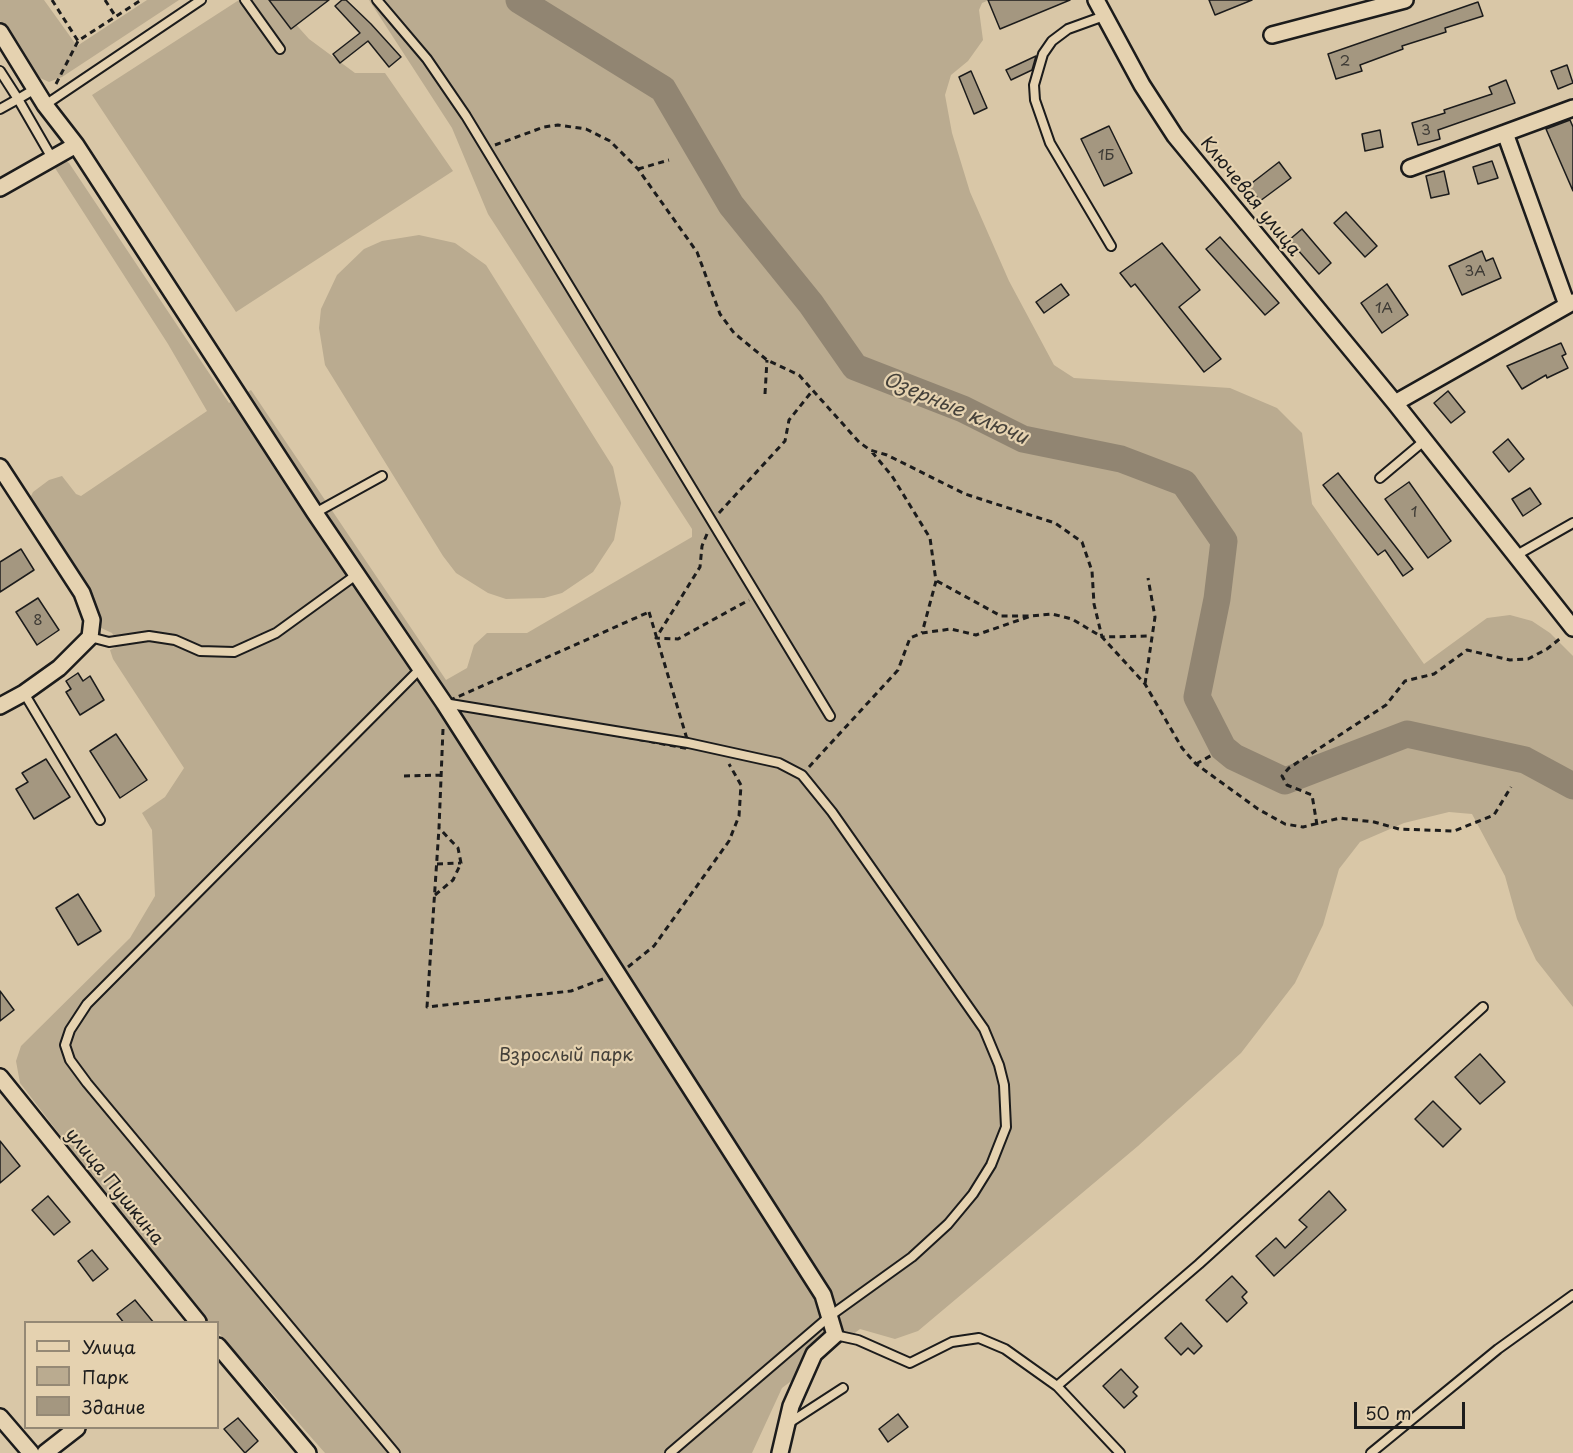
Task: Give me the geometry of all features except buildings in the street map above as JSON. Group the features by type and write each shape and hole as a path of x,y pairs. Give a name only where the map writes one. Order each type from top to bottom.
{"street":[{"name":"Ключевая улица","path":"1096,0 1142,85 1175,136 1395,403 1513,556 1573,628"},
{"path":"1272,35 1405,0"},
{"path":"3,41 45,105 76,145 315,513 420,669 823,1295 835,1335 814,1354 785,1425 780,1453"},
{"path":"1410,168 1573,108"},
{"path":"1395,403 1570,303 1505,133"},
{"path":"0,188 76,145"},
{"path":"0,467 82,592 92,620 90,637 59,668 24,693 0,706"},
{"name":"улица Пушкина","path":"0,1077 196,1321"},
{"path":"219,1347 308,1453"},
{"path":"0,1417 31,1453"},
{"path":"45,1453 76,1429"}],"lane":[{"path":"45,105 201,0"},
{"path":"245,0 280,49"},
{"path":"377,0 427,59 485,148 830,716"},
{"path":"1104,16 1068,29 1052,41 1043,54 1034,85 1035,100 1050,142 1111,246"},
{"path":"0,71 52,158"},
{"path":"0,109 35,89"},
{"path":"1380,478 1424,441"},
{"path":"315,513 382,476"},
{"path":"1513,556 1573,523"},
{"path":"90,637 109,642 149,636 175,640 200,651 234,652 276,633 356,575"},
{"path":"395,1453 87,1083 70,1060 65,1045 70,1030 87,1004 420,669"},
{"path":"24,693 100,820"},
{"path":"443,708 688,743 779,763 802,775 832,812 984,1029 999,1065 1006,1127 991,1165 973,1194 948,1224 912,1257 830,1316 670,1453"},
{"path":"1057,1386 1199,1264 1483,1007"},
{"path":"1371,1453 1498,1349 1573,1295"},
{"path":"835,1335 858,1340 910,1363 952,1342 980,1338 1005,1349 1057,1386 1120,1453"},
{"path":"785,1425 843,1388"}],"path":[{"path":"52,0 78,41"},
{"path":"105,0 116,17"},
{"path":"45,105 78,41 141,0"},
{"path":"485,148 544,127 558,125 586,129 610,141 638,169 697,252 720,314 734,333 767,360 799,375 892,476 930,538 936,581 922,633"},
{"path":"638,169 669,160"},
{"path":"765,394 767,360"},
{"path":"870,450 887,455 965,494 1055,524 1082,542 1092,571 1094,604 1102,638"},
{"path":"1145,684 1155,617 1148,578"},
{"path":"936,581 1001,616 1052,614 1072,619 1102,638 1145,684 1182,748 1196,764 1258,809 1285,824 1304,827 1340,818 1374,822 1399,829 1454,831 1494,815 1511,786"},
{"path":"443,708 649,612 688,743"},
{"path":"802,775 898,670 910,638 922,633 951,629 976,635 1031,616"},
{"path":"1317,825 1312,795 1287,785 1282,776 1289,768 1386,705 1405,681 1434,674 1467,650 1509,660 1528,659 1547,649 1573,628"},
{"path":"1102,638 1151,636"},
{"path":"443,724 439,828 427,1007 571,991 616,974 654,946 729,841 740,816 741,785 735,771 724,759"},
{"path":"1196,764 1212,755"},
{"path":"404,776 441,775"},
{"path":"435,895 453,880 461,863 458,848 439,828"},
{"path":"436,864 461,863"}],"green space":[{"path":"0,0 44,0 77,46 147,0 179,0 62,77 49,82 36,76 0,21"},
{"path":"239,0 274,0 309,39 355,73 385,73 453,171 236,312 92,95"},
{"name":"Взрослый парк","path":"369,0 989,0 982,3 979,10 983,40 968,61 951,75 945,95 952,133 970,192 1009,281 1054,365 1074,378 1230,388 1277,408 1302,433 1312,504 1424,664 1487,618 1510,615 1532,621 1550,633 1573,656 1573,1007 1536,960 1517,919 1505,876 1472,814 1449,812 1404,823 1360,842 1339,869 1323,925 1295,983 1241,1053 1138,1146 918,1331 895,1339 860,1329 782,1388 752,1453 325,1453 219,1333 219,1321 208,1321 174,1283 20,1083 16,1061 21,1046 130,938 155,896 152,830 142,813 165,797 184,768 113,659 110,650 120,645 112,633 99,627 30,498 33,492 49,480 62,476 76,494 81,496 207,411 168,344 55,168 64,160 69,163 229,403 251,390 446,680 467,668 474,645 487,633 527,633 692,537 692,529 488,214 452,128"},
{"path":"419,235 455,243 486,265 613,467 621,503 614,540 593,572 562,593 544,598 506,599 488,593 456,573 443,556 325,365 319,328 321,309 337,275 364,249 382,241"}],"waterway":[{"name":"Озерные ключи","path":"519,0 663,89 731,205 811,304 855,367 963,409 1023,439 1121,459 1184,483 1224,541 1217,599 1197,697 1223,748 1234,757 1285,781 1407,734 1525,760 1573,786"}]}
